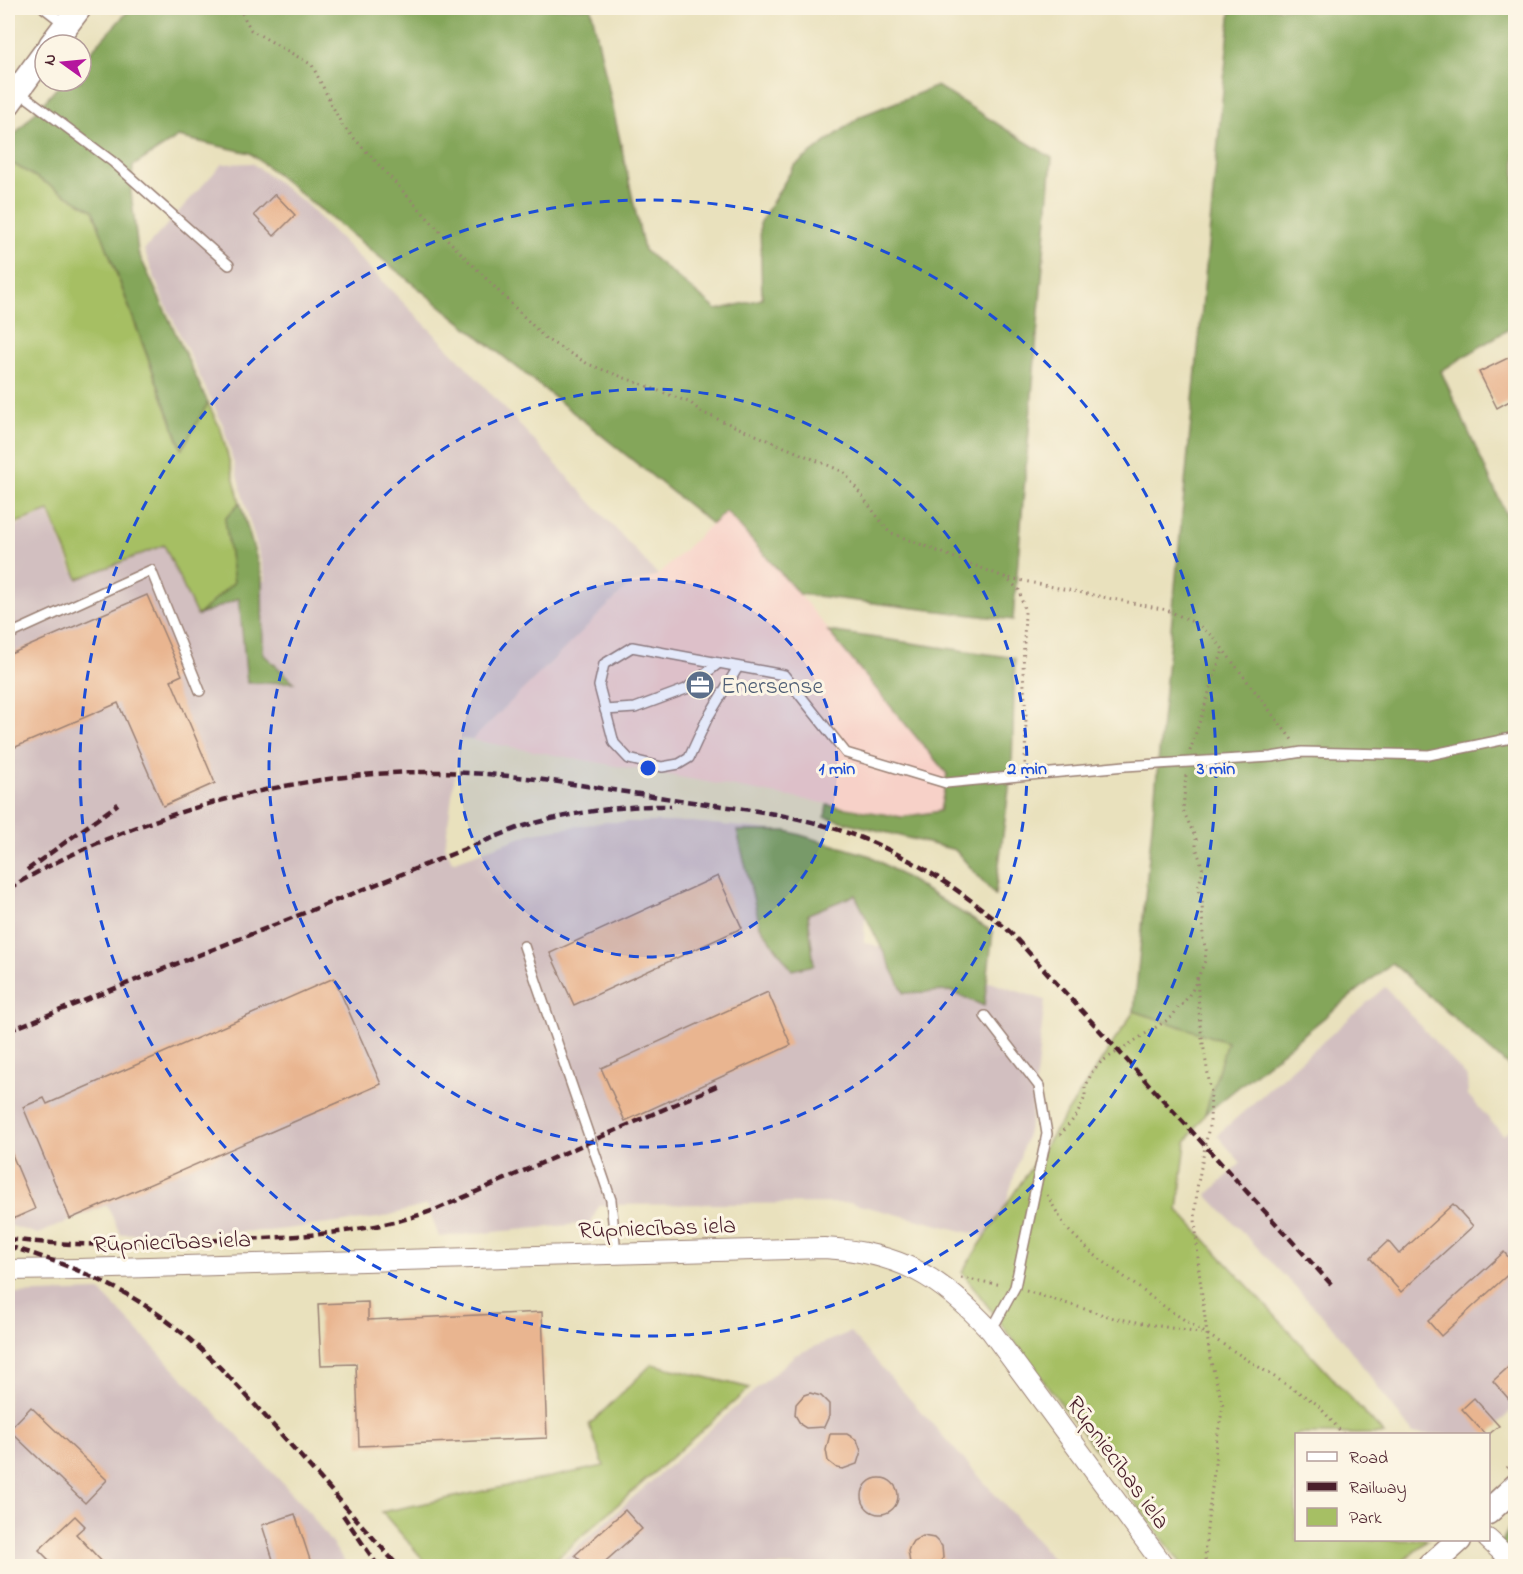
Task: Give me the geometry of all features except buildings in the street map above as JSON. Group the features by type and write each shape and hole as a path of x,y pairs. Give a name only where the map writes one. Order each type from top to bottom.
{"street":[{"path":"60,33 73,16"},
{"path":"12,97 33,69"},
{"name":"Rūpniecības iela","path":"8,1270 824,1248 866,1253 898,1262 922,1273 948,1289 971,1309 991,1331 1164,1566"},
{"path":"1430,1566 1457,1541"},
{"path":"1490,1541 1515,1564"}],"lane":[{"path":"44,8 73,16"},
{"path":"12,97 113,162 229,265"},
{"path":"8,635 151,570 200,691"},
{"path":"738,667 707,719 689,758 679,764 662,766 629,759 614,743 599,686 604,664 632,648 784,675 846,753 946,783 1271,757 1302,752 1430,755 1515,737"},
{"path":"605,710 635,708 686,689 719,663"},
{"path":"524,946 611,1200 616,1254"},
{"path":"986,1016 1038,1086 1047,1134 1015,1287 991,1331"}],"path":[{"path":"239,8 251,30 312,65 342,125 447,239 546,339 588,364 692,404 701,412 844,472 889,532 1004,577 1059,586 1167,610 1195,623 1212,634 1302,752"},
{"path":"1004,577 1019,590 1025,612 1023,672 1026,715 1025,775"},
{"path":"1044,1146 1053,1147 1077,1115 1092,1072 1101,1062 1172,1017 1188,997 1205,961 1202,898 1198,888 1203,870 1196,839 1183,810 1186,762 1223,650"},
{"path":"1197,977 1200,1025 1211,1094 1210,1121 1197,1188 1195,1218 1210,1358 1223,1406 1215,1449 1205,1566"},
{"path":"1038,1181 1066,1228 1092,1253 1169,1310 1317,1404 1342,1433"},
{"path":"948,1289 958,1278 1015,1287 1114,1318 1207,1335"},
{"path":"1505,1494 1515,1458"}],"shaded area":[{"path":"252,163 306,204 460,360 658,575 629,585 472,740 460,739 445,846 452,862 533,833 605,822 691,822 774,830 867,862 864,942 1045,1000 1031,1121 995,1239 851,1203 599,1205 591,1223 439,1237 427,1205 379,1218 269,1231 120,1234 107,1205 38,1234 8,1225 8,529 48,512 73,572 168,528 204,610 266,580 223,425 162,297 144,250 222,164"},
{"name":"Enersense","path":"725,511 799,594 947,774 941,811 902,817 472,740 629,585 658,575"},
{"path":"1385,987 1467,1077 1468,1095 1503,1135 1515,1126 1515,1407 1489,1433 1412,1433 1334,1328 1207,1195 1241,1163 1217,1135"},
{"path":"100,1291 306,1508 348,1566 8,1566 8,1294"},
{"path":"850,1332 1059,1566 555,1566 795,1355"}],"green space":[{"path":"131,8 591,8 644,250 717,310 762,299 760,223 794,166 861,116 937,86 1052,158 1013,620 799,594 726,511 712,524 250,153 178,137 133,166 131,192 138,252 208,403 182,449 93,210 8,161 8,142 52,93 93,93 93,49"},
{"path":"1231,8 1515,8 1515,325 1441,371 1515,534 1515,1072 1392,963 1205,1114 1227,1042 1134,1011"},
{"path":"8,161 93,210 181,448 208,403 221,430 240,502 225,519 234,582 197,616 164,545 78,579 49,511 8,526"},
{"path":"240,502 262,577 263,654 294,682 247,683 239,598 197,616 234,582 225,519"},
{"path":"828,631 1015,658 1012,767 995,895 955,850 825,817 827,805 902,817 940,811 947,774"},
{"path":"737,831 787,831 871,856 993,932 984,1006 950,991 904,993 855,895 808,914 814,965 792,970 760,926"},
{"path":"1134,1011 1227,1042 1205,1114 1186,1142 1178,1210 1383,1433 1295,1433 1295,1541 1427,1541 1397,1566 1183,1566 962,1272"},
{"path":"652,1364 750,1388 548,1566 429,1566 382,1512 604,1466 589,1425"},
{"path":"1515,1516 1515,1566 1490,1566"}],"railway":[{"path":"8,889 55,863 105,840 158,820 268,789 379,774 433,772 518,777 764,812 826,826 876,844 923,868 967,898 1009,931 1331,1284"},
{"path":"27,870 118,804"},
{"path":"8,1031 520,827 595,811 671,806"},
{"path":"8,1239 60,1244 138,1244 300,1236 383,1224 437,1209 719,1085"},
{"path":"8,1246 45,1258 98,1280 168,1321 219,1366 250,1399 398,1566"},
{"path":"343,1515 378,1566"}],"place":[{"name":"Enersense","path":"700,685"}]}
